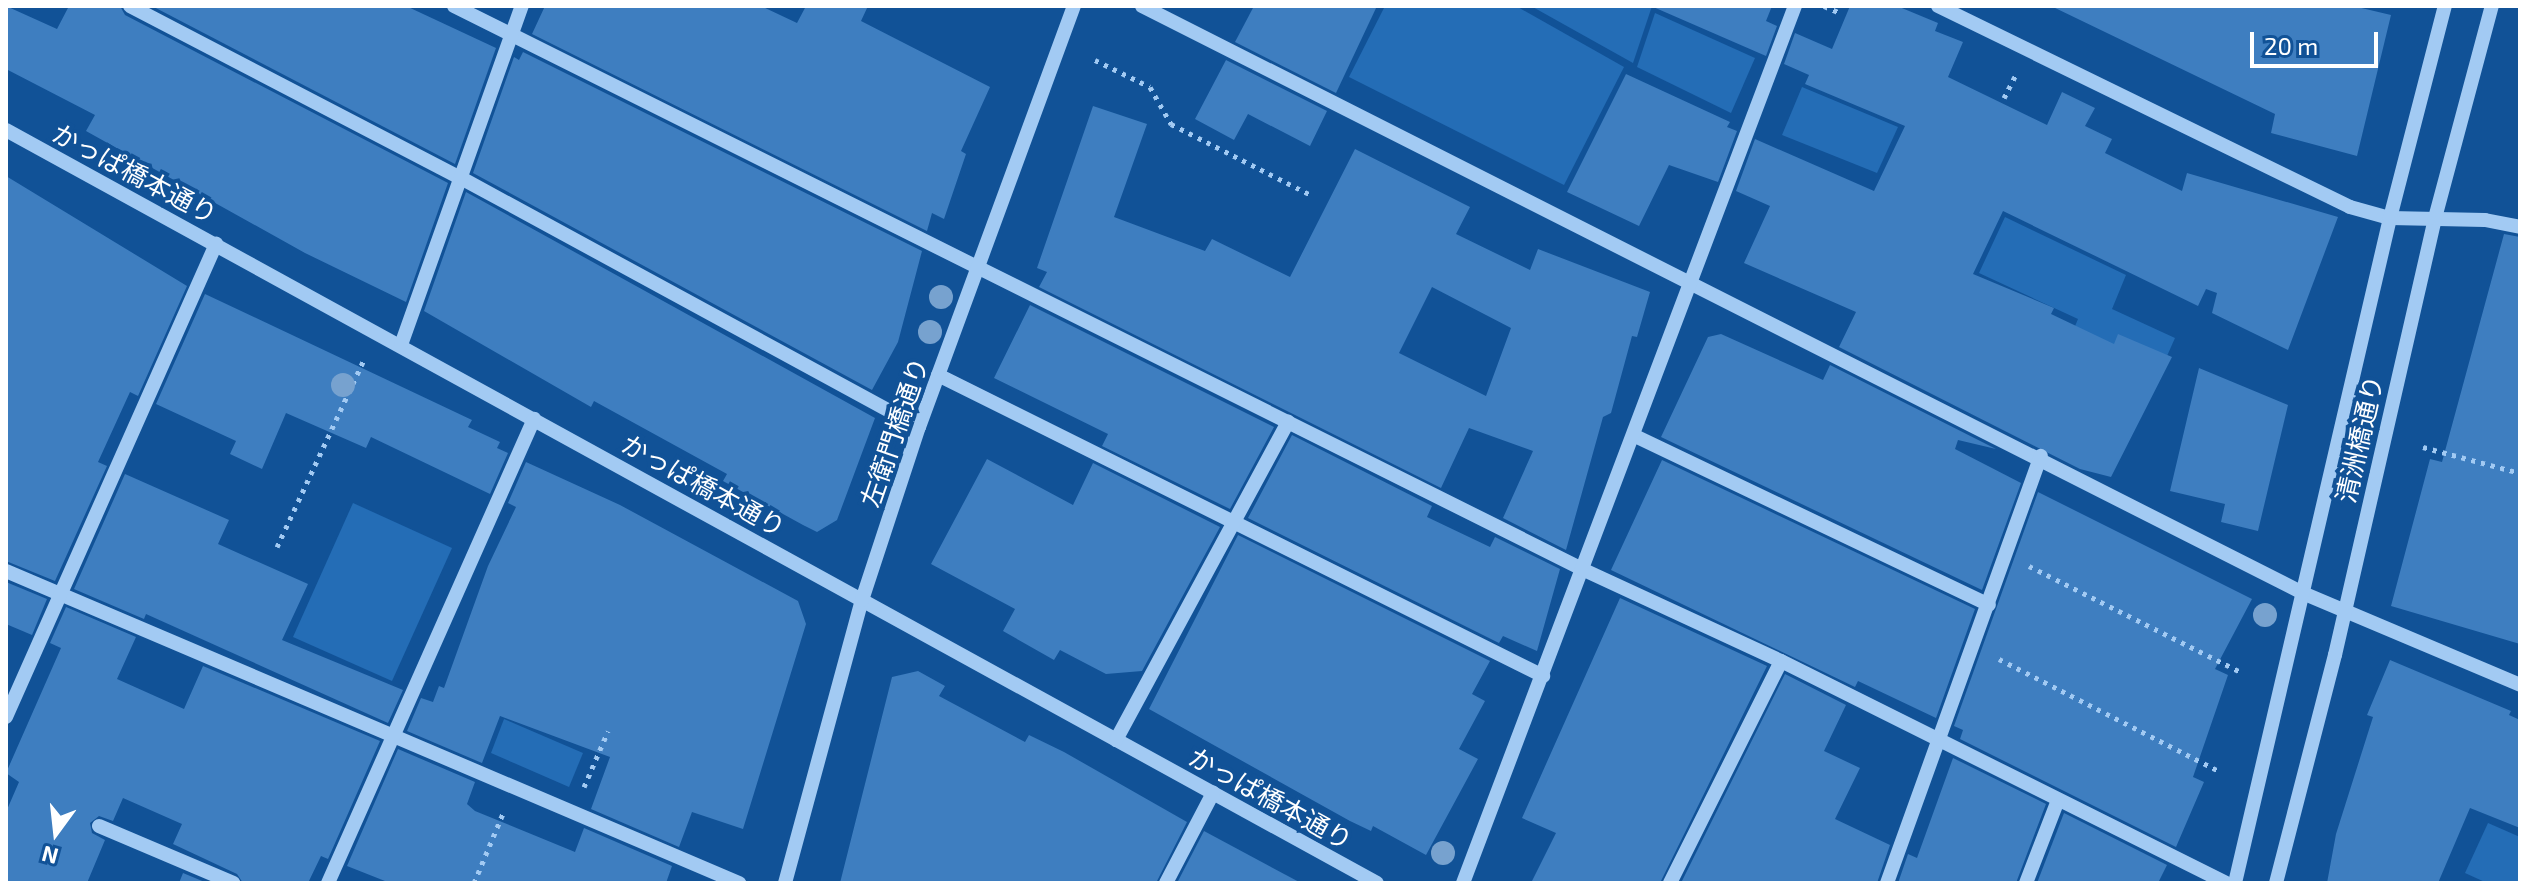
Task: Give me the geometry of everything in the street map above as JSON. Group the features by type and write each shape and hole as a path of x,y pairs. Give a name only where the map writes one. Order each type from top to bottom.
{"street":[{"path":"130,6 461,178 919,427"},
{"path":"454,6 1584,570 1781,661 2226,883"},
{"path":"401,345 522,6"},
{"name":"左衛門橋通り","path":"785,883 862,600 919,427 980,269 1074,6"},
{"path":"1142,6 2041,456 2305,594 2520,685"},
{"path":"1463,883 1635,436 1795,6"},
{"path":"1938,6 2350,207 2390,218 2435,218 2520,227"},
{"name":"清洲橋通り","path":"2235,883 2305,594 2390,218 2445,6"},
{"name":"清洲橋通り","path":"2276,883 2344,612 2435,218 2492,6"},
{"name":"かっぱ橋本通り","path":"6,130 1377,883"},
{"path":"6,717 216,244"},
{"path":"938,375 1543,676"},
{"path":"328,883 534,419"},
{"path":"1116,740 1288,422"},
{"path":"1635,436 1989,605"},
{"path":"1887,883 1942,741 2041,456"},
{"path":"6,571 739,883"},
{"path":"1670,883 1781,661"},
{"path":"1166,883 1213,793"},
{"path":"2026,883 2058,800"},
{"path":"99,826 233,883"}],"path":[{"path":"1823,6 1838,12"},
{"path":"1095,60 1150,87 1171,124 1309,194"},
{"path":"277,547 368,352"},
{"path":"2423,447 2520,473"},
{"path":"2007,555 2243,673"},
{"path":"1975,646 2219,771"},
{"path":"572,813 608,731"},
{"path":"474,883 513,788"}],"shaded area":[{"path":"1385,6 1516,6 1624,67 1564,185 1349,77"},
{"path":"1531,6 1652,6 1633,63"},
{"path":"1655,13 1755,58 1731,113 1637,67"},
{"path":"1802,87 1898,127 1877,173 1782,135"},
{"path":"2005,217 2126,275 2112,309 2175,338 2159,374 2073,331 2078,319 1979,273"},
{"path":"353,503 452,548 392,681 293,637"},
{"path":"504,719 583,753 569,787 491,753"},
{"path":"2488,823 2520,837 2520,883 2487,883 2465,873"}],"building":[{"path":"6,6 57,29 69,6 120,6 125,15 448,183 406,302 305,253 86,131 95,115 6,69"},
{"path":"152,6 406,6 496,48 455,164"},
{"path":"545,6 761,6 797,23 806,6 868,6 861,21 990,87 961,151 966,154 944,219 932,213 927,231 532,34"},
{"path":"1254,6 1377,6 1336,93 1235,42"},
{"path":"1651,6 1772,6 1766,21 1777,26 1766,56"},
{"path":"1850,6 1897,6 1938,23 1935,31 1963,42 1948,77 2047,125 2062,92 2095,108 2085,126 2112,139 2105,153 2182,191 2187,173 2338,217 2288,350 2212,313 2217,293 2206,289 2198,306 2003,211 1973,274 2054,308 2051,314 2114,344 2118,334 2172,357 2111,477 2080,469 1839,347 1856,312 1744,263 1770,206 1736,191 1755,139 1874,191 1905,126 1805,84 1809,75 1784,64 1795,33 1832,49"},
{"path":"2051,6 2353,6 2391,15 2357,156 2271,133 2275,114"},
{"path":"523,52 922,251 898,342 872,390 473,173 514,57 519,60"},
{"path":"1226,60 1327,111 1310,146 1248,114 1234,140 1195,119"},
{"path":"1626,74 1730,122 1727,127 1737,131 1718,182 1669,165 1639,226 1567,192"},
{"path":"1093,106 1147,124 1114,217 1205,251 1212,239 1290,277 1355,149 1470,207 1456,234 1530,270 1538,249 1650,292 1637,337 1632,336 1611,413 1603,417 1566,550 1503,518 1533,451 1469,428 1441,488 1039,287 1047,272 1037,268","holes":["1432,287 1511,328 1486,396 1399,353"]},
{"path":"6,176 187,286 138,396 130,392 98,462 107,466 55,581 6,561"},
{"path":"466,192 875,418 837,520 817,532 803,525 723,481 727,474 594,401 591,407 424,311"},
{"path":"2504,234 2520,237 2520,644 2391,606 2430,459 2442,462"},
{"path":"205,294 472,420 468,427 500,442 497,448 508,453 490,494 371,437 366,448 286,413 262,469 230,454 236,441 156,404"},
{"path":"1030,305 1274,427 1230,509 1102,446 1108,434 994,378"},
{"path":"1721,334 1823,380 1830,365 1996,449 1958,440 1955,449 2021,483 1982,590 1661,437 1708,337"},
{"path":"2199,368 2288,405 2258,531 2221,522 2225,504 2170,491"},
{"path":"1292,435 1432,506 1427,517 1490,547 1495,537 1560,569 1537,651 1503,636 1499,643 1248,518"},
{"path":"987,459 1073,505 1093,463 1220,527 1142,671 1106,674 1060,650 1054,660 1003,631 1015,609 931,564"},
{"path":"1662,460 1975,609 1936,718 1858,681 1855,687 1611,570"},
{"path":"526,462 620,505 798,601 806,624 743,829 692,812 679,847 591,809 610,757 500,716 482,763 407,731 421,698 433,702 439,686 444,688 488,566 516,507 508,503"},
{"path":"125,474 229,520 218,544 308,584 282,640 403,690 388,723 146,614 144,619 74,589"},
{"path":"2038,492 2252,599 2215,669 2228,675 2193,777 2204,782 2176,847 1960,739 1963,730 1954,726"},
{"path":"1238,535 1490,661 1472,694 1485,701 1459,749 1478,759 1426,855 1373,826 1371,831 1350,821 1149,709"},
{"path":"6,582 47,599 32,635 6,624"},
{"path":"1620,598 1767,666 1660,883 1531,883 1556,833 1522,818"},
{"path":"66,607 136,637 117,679 184,709 203,666 380,741 328,859 321,856 308,883 243,883 237,874 173,844 182,824 123,798 113,821 99,816 90,823 92,833 105,840 87,883 6,883 6,812 19,782 6,773 61,648 50,643"},
{"path":"2390,660 2511,711 2509,715 2520,720 2520,828 2470,808 2438,883 2327,883 2336,834 2373,717 2367,715"},
{"path":"918,671 945,686 939,696 1025,742 1029,735 1064,752 1187,822 1156,883 840,883 892,677"},
{"path":"1785,674 1846,705 1824,751 1860,768 1835,819 1890,845 1877,883 1681,883"},
{"path":"398,749 475,782 467,804 475,811 575,852 584,828 672,866 666,883 390,883 347,866"},
{"path":"1953,758 2046,804 2016,883 1898,883 1908,854 1917,858"},
{"path":"2064,813 2167,865 2158,883 2037,883"},
{"path":"1204,831 1301,883 1177,883"},
{"path":"183,873 207,883 179,883"}]}
